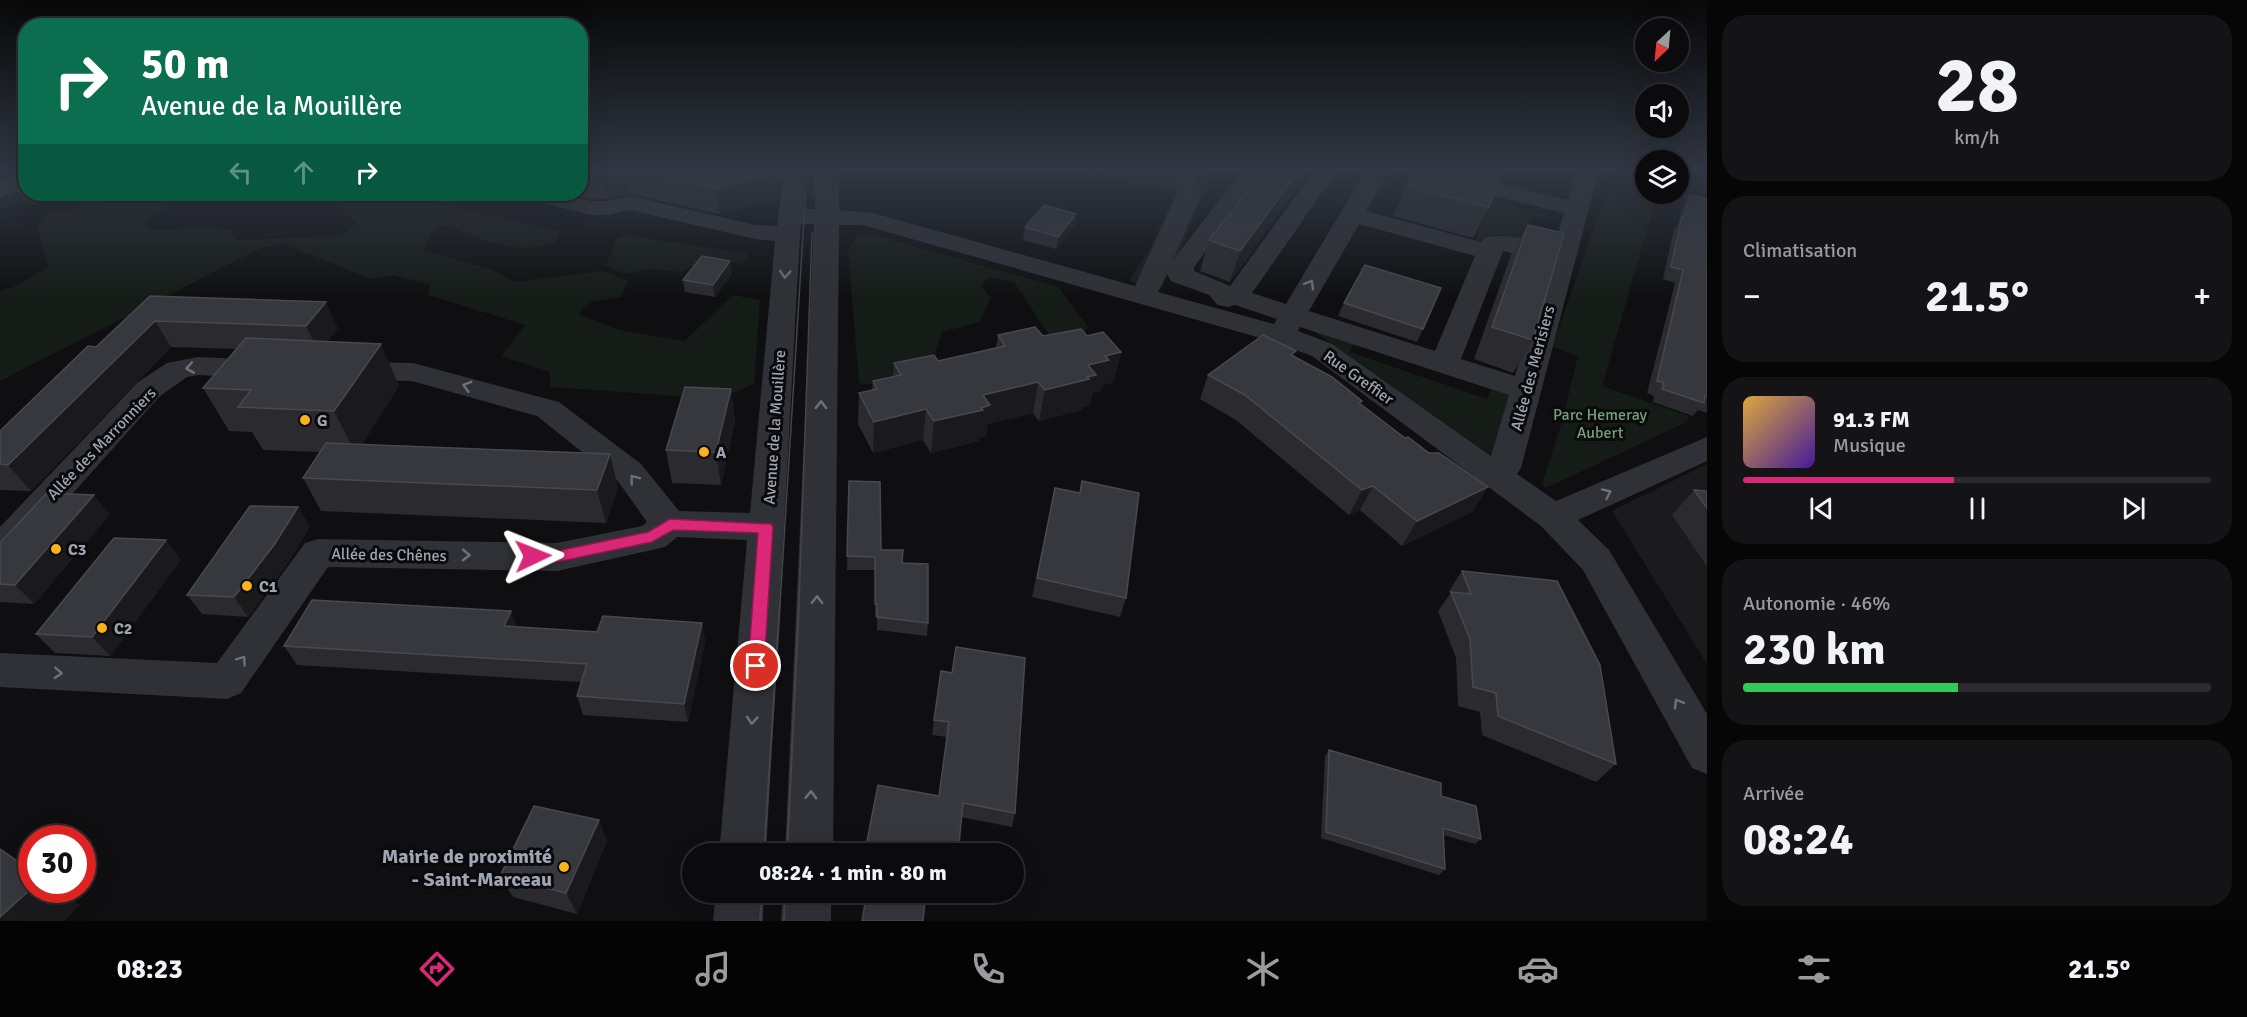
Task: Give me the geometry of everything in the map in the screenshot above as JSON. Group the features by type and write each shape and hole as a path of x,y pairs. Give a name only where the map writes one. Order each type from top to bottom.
{"street":[{"path":"673,213 755,232 826,216"},
{"name":"Avenue de la Mouillère","path":"743,843 790,213"},
{"path":"809,843 826,213"},
{"path":"1142,296 1180,213"},
{"path":"1222,213 1181,267 1180,275 1218,289 1227,304 1295,213"},
{"path":"1489,252 1351,213 1286,325 1444,364 1526,390"},
{"name":"Allée des Merisiers","path":"1494,474 1504,468 1574,213"},
{"name":"Rue Greffier","path":"826,216 864,218 1142,296 1227,304 1286,325 1553,517 1596,560 1707,754"},
{"path":"1444,364 1492,243 1500,242 1562,257"},
{"name":"Allée des Marronniers","path":"0,550 149,388 178,370 198,366 413,372 548,410 629,471 658,512 670,524"},
{"path":"1553,517 1707,448"},
{"path":"670,524 766,527"},
{"name":"Allée des Chênes","path":"0,670 227,681 318,553 557,556 652,537 670,524"},
{"path":"738,921 739,903"},
{"path":"806,921 807,903"}],"shaded area":[{"path":"1166,213 1196,213 1180,251 1160,289 1129,281 1151,247"},
{"path":"1707,464 1707,664 1612,511"}],"green space":[{"path":"47,213 158,213 150,218 146,228 166,230 204,225 231,231 237,240 343,236 357,223 345,213 479,213 559,231 556,242 528,248 500,245 445,225 431,232 424,250 490,269 515,282 604,271 628,281 621,297 591,302 578,314 619,330 685,341 732,295 760,300 754,384 719,399 550,387 550,372 501,356 525,325 428,295 430,285 393,275 371,279 283,244 263,247 0,381 0,291 16,286 49,266 36,226"},
{"path":"1538,213 1565,220 1563,222 1533,215 1526,227 1541,245 1499,235 1490,236 1475,243 1482,222 1452,214"},
{"name":"Parc Hemeray Aubert","path":"1599,213 1652,213 1602,386 1689,416 1687,422 1546,488 1542,484 1561,425 1578,356 1552,347"},
{"path":"626,235 749,254 748,261 740,264 716,260 697,263 682,272 652,269 624,274 606,266 616,239"},
{"path":"857,236 878,236 1058,287 1088,327 1081,338 1049,335 1014,282 990,277 981,285 991,298 980,322 942,332 936,350 923,366 887,386 859,383 848,250"},
{"path":"1316,329 1355,341 1350,352 1487,399 1492,387 1511,396 1492,456 1315,332"}],"building":[{"path":"1037,213 1076,214 1058,237 1025,227"},
{"path":"1231,213 1268,213 1240,251 1209,240"},
{"path":"1685,213 1707,213 1707,396 1705,396 1704,403 1662,389 1664,383 1657,381 1683,270 1671,267 1682,217"},
{"path":"1528,225 1564,233 1533,340 1492,327"},
{"path":"702,256 730,261 713,285 683,280"},
{"path":"1365,265 1441,288 1423,329 1344,303"},
{"path":"150,296 326,302 306,326 155,321 8,465 0,464 0,431 88,346 96,347"},
{"path":"1035,327 1043,336 1081,329 1087,336 1103,332 1121,352 1105,356 1109,360 1088,365 1096,375 1087,377 1089,379 1045,390 1038,382 983,395 990,405 981,408 983,410 934,421 926,409 874,422 859,393 877,389 873,381 901,375 894,363 934,355 938,361 1005,346 998,335"},
{"path":"1263,335 1296,351 1291,355 1332,377 1362,401 1359,403 1405,438 1408,437 1429,453 1439,453 1488,487 1417,521 1373,486 1362,490 1245,395 1208,375"},
{"path":"246,338 381,344 334,411 238,407 251,390 203,388"},
{"path":"685,387 731,389 716,452 666,450"},
{"path":"326,443 610,454 597,490 303,478"},
{"path":"849,481 880,482 881,550 903,550 902,563 928,564 928,623 877,617 875,557 847,556"},
{"path":"1082,481 1139,493 1126,598 1037,578 1055,488 1080,493"},
{"path":"1694,490 1707,491 1707,508"},
{"path":"47,493 94,495 15,585 0,584 0,543"},
{"path":"250,506 298,507 274,545 234,597 187,595"},
{"path":"114,538 166,540 92,637 36,634"},
{"path":"1462,571 1557,581 1600,665 1616,764 1498,716 1496,693 1473,687 1470,639 1451,592 1471,594"},
{"path":"312,600 511,611 504,626 597,632 603,616 702,623 684,704 577,696 587,664 284,646"},
{"path":"956,647 1025,658 1015,813 963,803 959,843 875,843 867,841 878,785 939,796 949,722 934,720 941,671 952,673"},
{"path":"1329,750 1441,783 1441,796 1476,806 1481,839 1443,828 1445,869 1326,832"},
{"path":"534,806 599,820 566,893 500,876"},
{"path":"0,849 18,861 18,901 0,917"},
{"path":"865,903 925,903 923,921 862,921"}],"tram line":[{"path":"780,604 804,213"},
{"path":"799,604 812,233"},
{"path":"765,843 780,603"},
{"path":"788,843 799,603"},
{"path":"760,921 761,903"},
{"path":"784,921 785,903"}],"place":[{"name":"G","path":"305,420"},
{"name":"A","path":"704,452"},
{"name":"C3","path":"56,549"},
{"name":"C1","path":"247,586"},
{"name":"C2","path":"102,628"},
{"name":"Mairie de proximité - Saint-Marceau","path":"564,867"}],"route":[{"path":"533,556 557,556 652,537 670,524 766,527 756,666"}]}
